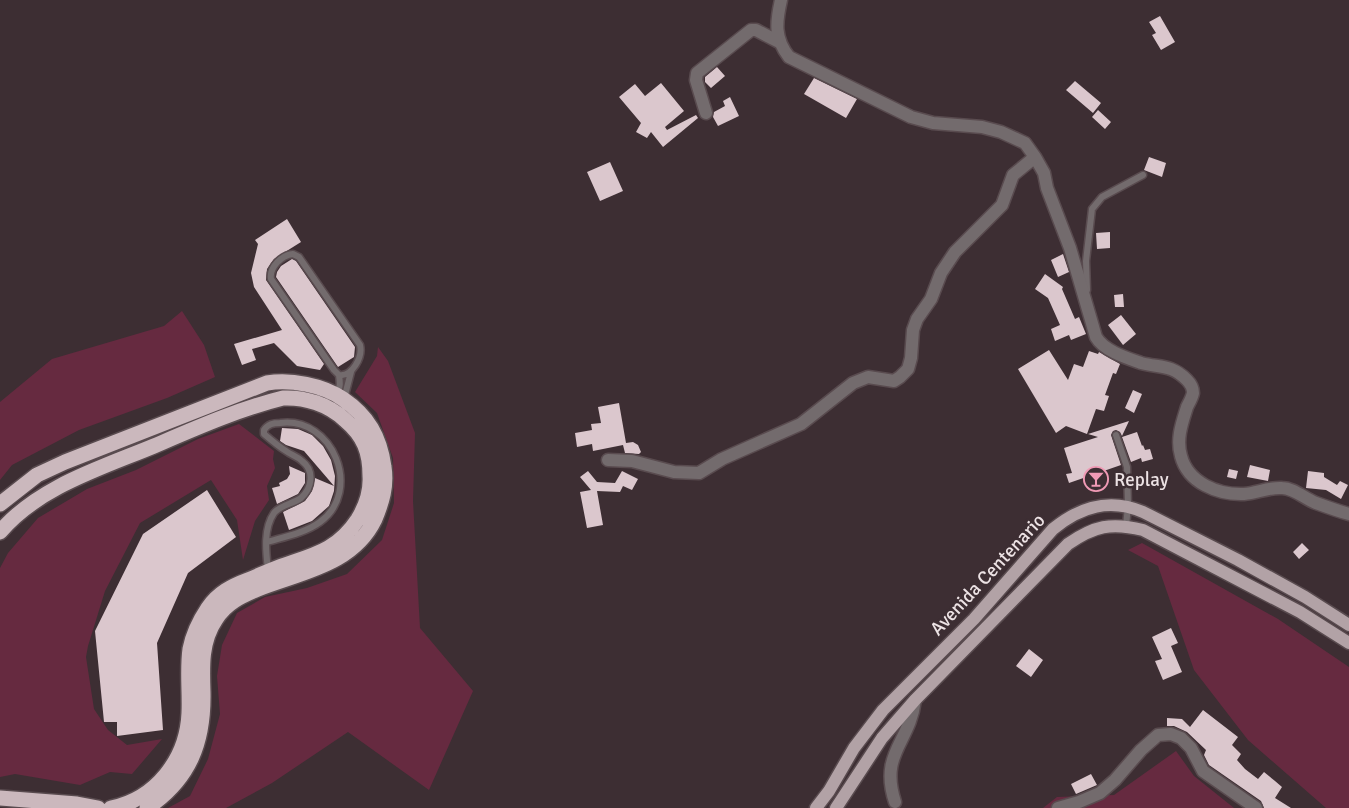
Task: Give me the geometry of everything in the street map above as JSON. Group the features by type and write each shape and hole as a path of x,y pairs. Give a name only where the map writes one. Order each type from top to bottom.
{"highway":[{"path":"0,504 25,483 50,469 120,439 256,386 275,381 299,382 340,397 367,419 383,456 385,484 383,498 373,522 356,544 332,562 244,595 224,609 210,629 202,653 203,715 198,746 192,759 175,784 147,808"},
{"path":"0,532 11,518 27,505 72,480 200,426 282,398 309,400 333,411 359,434 369,457 369,494 365,506 353,526 335,545 312,557 233,586 216,598 209,606 192,639 189,662 188,726 175,764 157,784 136,800 111,808"},
{"path":"0,798 77,804 98,808"}],"main road":[{"name":"Avenida Centenario","path":"816,808 854,748 883,710 974,619 1053,528 1064,519 1086,509 1115,505 1128,506 1144,512 1238,560 1347,622"},
{"name":"Avenida Centenario","path":"836,808 874,748 915,700 1068,544 1085,532 1097,528 1126,526 1143,530 1300,612 1349,643"}],"street":[{"path":"780,0 777,20 779,42 789,57 912,118 933,123 982,127 1000,132 1024,143 1044,173 1047,188 1070,248 1096,337 1100,343 1118,354 1142,363 1162,365 1177,372 1192,386 1193,394 1179,439 1181,456 1187,469 1197,480 1213,490 1228,493 1244,494 1283,488 1315,503 1349,514"},
{"path":"706,113 696,80 697,74 751,30 756,30 779,42"},
{"path":"608,460 632,461 674,472 699,473 722,459 801,424 853,383 868,377 894,381 900,377 908,369 911,358 913,330 917,320 931,299 941,273 955,252 1002,205 1012,175 1035,157"},
{"path":"896,802 890,782 890,764 911,720 915,700"},
{"path":"1058,808 1100,793 1158,735 1171,734 1181,738 1191,748 1203,771 1256,808"}],"lane":[{"path":"1087,306 1086,261 1092,209 1102,197 1143,175"},
{"path":"340,397 350,372 361,354 360,345 299,257 293,254 287,255 272,269 271,278 334,370 343,375 350,372"},
{"path":"339,374 340,397"},
{"path":"266,542 291,535 322,521 332,508 337,496 340,482 335,454 328,442 303,425 287,422 267,426 264,430 264,434 286,452 304,462 311,478 310,485 300,498 275,512 267,531 266,542 268,572"},
{"path":"1116,435 1126,467 1128,506 1126,526"}],"shaded area":[{"path":"182,311 204,345 215,377 167,398 79,430 12,465 0,480 0,402 52,359 164,326"},
{"path":"378,347 388,361 415,433 413,501 420,628 473,691 429,790 348,732 272,783 226,808 168,808 190,796 208,759 220,714 217,676 222,645 237,613 265,597 307,588 347,574 382,540 394,503 393,458 377,413 355,392 377,356"},
{"path":"239,424 274,451 275,468 267,486 269,500 255,521 243,560 237,520 211,480 140,523 105,591 88,646 86,657 94,709 108,730 127,745 162,739 132,774 110,772 80,785 15,774 0,777 0,568 8,553 38,518 87,489 136,470 198,439"},
{"path":"1142,543 1278,619 1349,667 1349,808 1326,808 1248,740 1194,670 1158,566 1128,550"},
{"path":"1176,751 1194,776 1234,808 1043,808 1057,797 1114,795"}],"building":[{"path":"1160,16 1175,42 1161,50 1152,35 1156,33 1149,22"},
{"path":"717,67 725,76 711,88 705,82 705,77"},
{"path":"814,78 857,99 846,118 804,94"},
{"path":"1075,81 1101,103 1093,113 1066,90"},
{"path":"661,83 684,111 665,127 667,130 696,115 698,118 663,147 651,132 647,138 636,132 641,123 619,97 635,84 645,96"},
{"path":"730,97 739,116 718,126 713,117 714,112 725,106 723,101"},
{"path":"1098,110 1111,122 1105,129 1092,117"},
{"path":"1149,157 1166,163 1162,177 1144,170"},
{"path":"610,162 623,191 600,201 587,172"},
{"path":"287,219 301,242 274,259 267,269 266,280 324,364 320,370 297,366 274,343 252,349 256,360 242,365 234,344 282,330 254,287 251,273 258,244 255,240"},
{"path":"1110,232 1110,248 1097,249 1096,233"},
{"path":"1063,254 1069,272 1058,277 1051,260"},
{"path":"292,259 296,261 355,347 354,357 338,367 276,277 281,266"},
{"path":"1045,274 1063,287 1062,289 1075,319 1079,317 1086,334 1071,340 1069,335 1055,341 1051,329 1060,325 1048,298 1035,289"},
{"path":"1123,294 1124,307 1115,307 1114,295"},
{"path":"1121,315 1136,334 1123,345 1108,325"},
{"path":"1049,350 1068,380 1074,364 1083,367 1089,351 1098,354 1099,352 1120,364 1116,374 1113,373 1105,395 1109,396 1104,411 1096,409 1087,434 1066,426 1056,433 1018,369"},
{"path":"1133,390 1142,394 1134,413 1125,408"},
{"path":"619,403 626,443 633,442 638,445 641,452 639,454 625,453 623,445 593,451 592,444 577,447 575,433 592,430 591,424 601,423 598,407"},
{"path":"1129,421 1122,436 1116,430 1111,435 1121,465 1069,483 1066,474 1072,473 1064,448 1098,437 1088,434"},
{"path":"282,428 298,429 312,435 323,446 331,460 335,476 334,491 329,506 312,521 289,530 283,512 305,501 312,491 315,478 334,486 304,451 280,441"},
{"path":"1137,432 1142,446 1145,450 1150,449 1153,459 1142,462 1141,458 1131,462 1122,437"},
{"path":"1250,465 1270,470 1268,481 1247,477"},
{"path":"289,466 305,473 305,483 298,494 277,504 272,488 280,486 279,483 287,479 290,474"},
{"path":"1229,469 1238,471 1236,479 1227,477"},
{"path":"588,471 597,482 615,483 622,471 638,479 632,490 623,486 620,492 597,491 603,525 587,528 580,492 591,490 580,477"},
{"path":"1308,471 1324,473 1324,477 1337,485 1340,481 1348,485 1341,499 1326,490 1306,488"},
{"path":"207,490 236,537 188,573 157,643 163,730 117,736 117,722 104,722 95,631 143,534"},
{"path":"1302,543 1309,550 1299,559 1293,552"},
{"path":"1171,628 1178,643 1171,646 1182,672 1163,680 1155,661 1162,659 1152,637"},
{"path":"1029,649 1043,660 1031,677 1016,666"},
{"path":"1203,710 1238,737 1232,745 1241,754 1237,760 1245,769 1258,779 1264,772 1275,781 1282,787 1275,798 1291,808 1264,808 1261,801 1209,765 1204,755 1206,750 1187,732 1174,726 1167,726 1167,718 1182,719 1190,727"},
{"path":"1091,774 1097,785 1076,794 1071,784"}],"place":[{"name":"Replay","path":"1096,479"}]}
